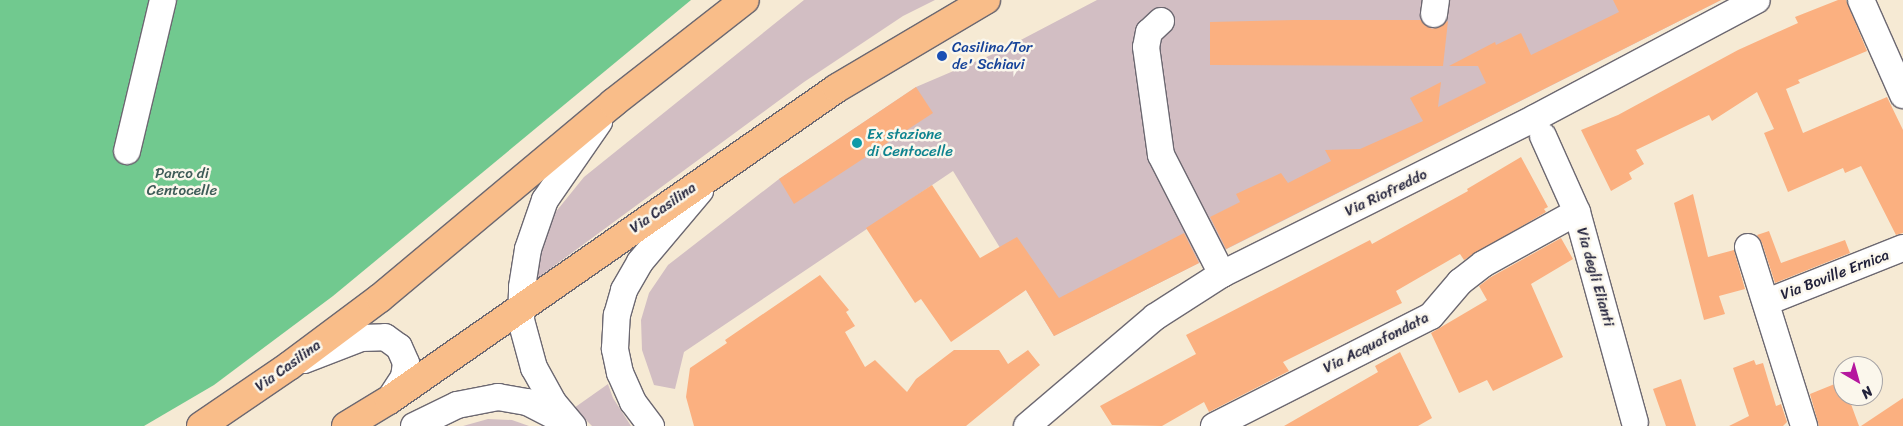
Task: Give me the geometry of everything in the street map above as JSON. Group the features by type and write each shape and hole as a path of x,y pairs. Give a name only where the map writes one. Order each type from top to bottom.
{"main road":[{"name":"Via Casilina","path":"201,426 289,366 403,279 613,103 745,0"},
{"name":"Via Casilina","path":"346,426 389,400 751,146 869,68 986,0"}],"street":[{"path":"127,151 163,0"},
{"name":"Via Riofreddo","path":"1039,424 1155,317 1222,274 1536,118 1758,0"},
{"path":"1861,0 1903,95"},
{"path":"1161,21 1149,32 1146,47 1161,156 1222,274"},
{"path":"572,426 550,398 534,368 523,328 521,307 528,249 539,213 564,169 613,103"},
{"name":"Via degli Elianti","path":"1544,136 1577,212 1635,422"},
{"path":"651,426 633,402 617,360 616,327 624,290 640,262 668,225 751,146"},
{"name":"Via Acquafondata","path":"1214,426 1432,316 1460,282 1483,264 1577,212"},
{"name":"Via Boville Ernica","path":"1748,247 1767,302 1804,426"},
{"name":"Via Boville Ernica","path":"1767,302 1903,248"},
{"path":"289,366 361,338 386,337 401,350 406,363 404,377 389,400"},
{"path":"414,426 464,402 498,397 527,402 572,426"}],"shaded area":[{"path":"804,0 935,0 903,16 804,82 535,280 534,272 550,219 584,177"},
{"path":"1097,0 1721,0 1054,336 953,171 684,352 675,389 654,385 642,350 641,320 649,293 668,265 779,179 916,87 998,52"},
{"path":"608,384 613,398 631,426 592,426 574,408"},
{"path":"488,419 512,420 529,426 463,426"}],"green space":[{"name":"Parco di Centocelle","path":"0,0 691,0 333,296 214,385 144,426 0,426"}],"building":[{"path":"1613,0 1721,0 1226,249 1210,217 1240,202 1236,194 1281,173 1288,183 1331,161 1325,150 1360,149 1423,121 1410,98 1441,82 1438,107 1486,83 1478,66 1449,66 1495,42 1496,45 1521,33 1531,55 1619,12"},
{"path":"1838,0 1846,0 1867,51 1798,80 1800,83 1786,89 1803,133 1887,97 1903,130 1903,233 1896,235 1861,166 1845,173 1843,168 1788,192 1764,133 1774,129 1757,92 1712,121 1709,115 1636,150 1644,164 1629,173 1632,179 1611,191 1581,130 1618,115 1738,50 1798,23 1795,17"},
{"path":"1421,20 1432,29 1448,21 1443,66 1210,65 1210,22"},
{"path":"916,87 933,113 794,204 779,179"},
{"path":"1521,157 1548,207 1544,209 1546,212 1464,260 1460,254 1396,291 1402,303 1283,362 1289,371 1209,412 1204,402 1162,426 1112,425 1100,406 1196,354 1186,335 1370,240 1372,244 1468,191 1467,189"},
{"path":"932,185 980,258 1017,237 1059,298 1184,233 1199,263 1054,336 1026,290 951,342 921,299 915,303 866,228"},
{"path":"1693,194 1708,257 1734,250 1745,289 1719,296 1725,314 1704,320 1674,203"},
{"path":"1769,231 1781,263 1845,240 1850,253 1775,283 1762,243 1757,235"},
{"path":"1561,238 1573,259 1531,284 1563,357 1493,391 1487,380 1459,393 1431,333 1487,300 1479,286 1491,277"},
{"path":"820,275 849,310 846,312 855,326 845,332 865,367 875,360 907,392 916,379 954,350 999,350 1008,364 1028,350 1040,365 966,426 694,426 686,397 690,368 727,343 725,340"},
{"path":"1400,352 1432,418 1418,426 1284,426 1378,372 1375,366"},
{"path":"1754,360 1756,365 1763,363 1776,406 1781,404 1787,422 1783,426 1729,426 1749,416 1733,368"},
{"path":"1681,379 1696,426 1666,426 1653,389"},
{"path":"1833,385 1833,406 1852,406 1859,426 1819,426 1810,394"},
{"path":"1903,398 1903,426 1861,426"}],"place":[{"name":"Casilina/Tor de' Schiavi","path":"942,56"},
{"name":"Ex stazione di Centocelle","path":"857,143"}]}
